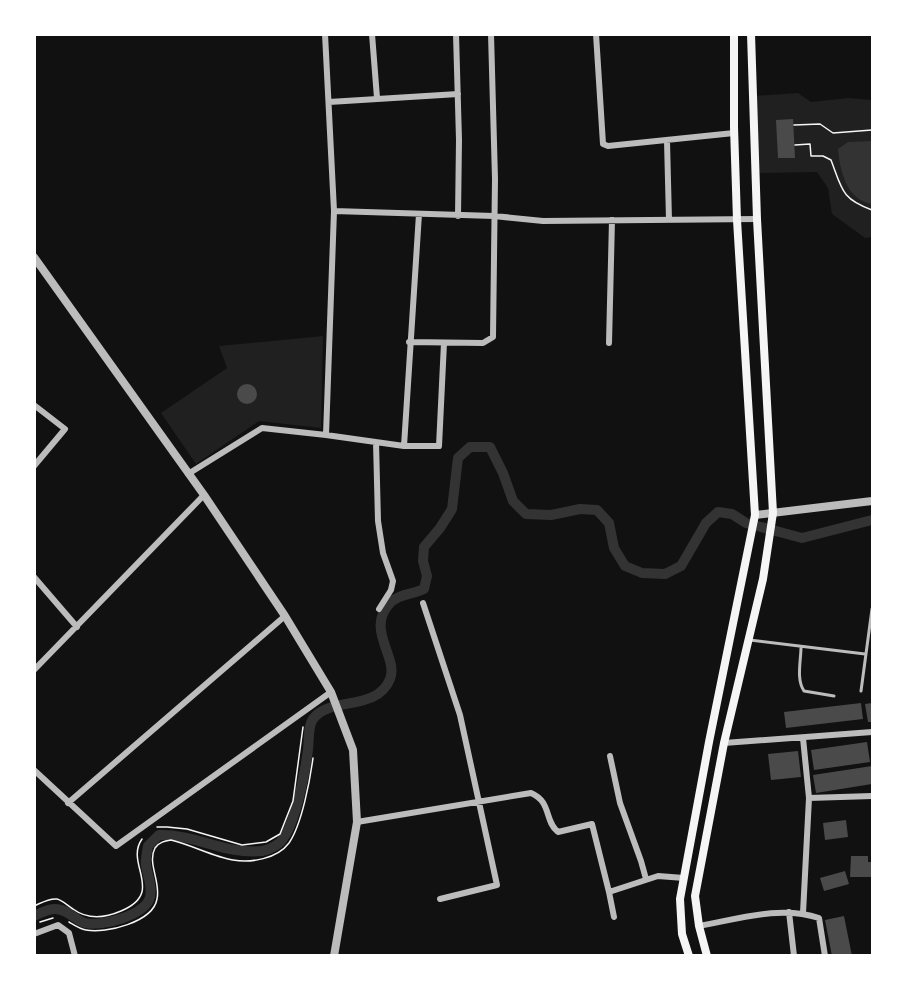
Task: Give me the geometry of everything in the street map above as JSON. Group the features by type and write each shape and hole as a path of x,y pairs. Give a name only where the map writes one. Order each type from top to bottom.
{"main road":[{"path":"689,956 682,934 680,899 755,515 737,220 734,34"},
{"path":"707,956 699,926 695,896 724,743 763,579 773,513 757,219 751,34"}],"street":[{"path":"325,34 334,211 326,435"},
{"path":"372,34 377,98"},
{"path":"456,34 459,140 458,216"},
{"path":"409,342 483,342 492,337 494,216 491,34"},
{"path":"596,34 603,144 608,146 734,134"},
{"path":"329,102 458,94"},
{"path":"667,141 669,220"},
{"path":"334,211 494,216 543,221 757,219"},
{"path":"404,446 419,214"},
{"path":"609,344 612,220"},
{"path":"35,258 204,495 285,616 331,692 352,750 357,822 334,956"},
{"path":"188,474 262,428 404,446 439,446 444,343"},
{"path":"34,405 65,429 34,466"},
{"path":"376,442 378,521 383,553 393,581 391,590 379,609"},
{"path":"34,670 204,495"},
{"path":"755,515 873,501"},
{"path":"34,578 77,627"},
{"path":"423,603 460,716 498,885 440,899"},
{"path":"68,803 285,616"},
{"path":"34,770 116,846 331,692"},
{"path":"724,743 873,732"},
{"path":"803,738 809,798 803,913"},
{"path":"610,756 620,803 646,879"},
{"path":"357,822 531,793 545,804 553,826 558,831 592,824 614,917"},
{"path":"809,798 873,796"},
{"path":"609,892 658,876 684,878"},
{"path":"789,912 794,956"},
{"path":"699,926 789,912 803,913 819,918 825,956"},
{"path":"34,934 58,925 69,933 75,956"}],"lane":[{"path":"861,691 873,609"},
{"path":"749,640 865,654"},
{"path":"801,648 800,685 804,691 834,696"}],"path":[{"path":"794,124 820,124 833,133 873,130"},
{"path":"795,145 810,144 811,156 823,156 831,160 842,191 855,204 873,210"},
{"path":"155,828 167,826 187,829 242,846 266,842 280,834 293,801 303,727"},
{"path":"62,919 85,930 107,930 130,924 150,912 157,901 158,888 153,856 155,848 161,842 171,840 236,860 254,860 275,855 288,843 298,820 313,758"},
{"path":"34,906 46,900 57,899 78,913 93,918 114,914 129,907 140,896 144,883 137,860 137,845 145,835"},
{"path":"34,926 50,918 56,919"}],"shaded area":[{"path":"798,93 811,102 849,98 872,100 872,237 865,238 832,214 828,188 817,172 755,173 753,96"},
{"path":"872,141 872,204 856,197 850,190 840,166 838,149 848,142"},
{"path":"323,336 321,428 259,421 196,464 161,413 227,368 219,346"}],"building":[{"path":"793,119 795,158 778,158 776,120"},
{"path":"247,384 254,387 257,394 254,401 247,404 240,401 237,394 240,387"},
{"path":"861,703 863,719 786,728 784,712"},
{"path":"872,703 872,722 868,722 865,704"},
{"path":"867,742 870,762 814,770 811,750"},
{"path":"798,751 801,777 771,780 768,754"},
{"path":"872,766 872,784 816,793 813,775"},
{"path":"846,820 848,837 825,840 823,823"},
{"path":"851,856 868,856 868,862 872,862 872,877 850,877"},
{"path":"845,871 849,884 824,891 820,878"},
{"path":"844,916 852,956 832,956 825,920"}],"waterway":[{"path":"34,916 47,910 57,909 82,922 93,924 122,918 141,909 147,903 151,893 146,863 148,846 159,835 186,838 248,851 264,851 278,844 289,827 298,800 307,760 309,730 313,719 320,712 330,708 375,696 384,689 390,679 392,670 381,632 384,612 394,599 424,589 427,576 423,561 424,547 452,509 458,458 470,447 490,447 513,501 526,514 551,515 580,509 597,510 609,523 614,548 625,566 642,573 665,574 681,566 706,523 718,512 732,514 746,523 802,538 872,520"}]}
